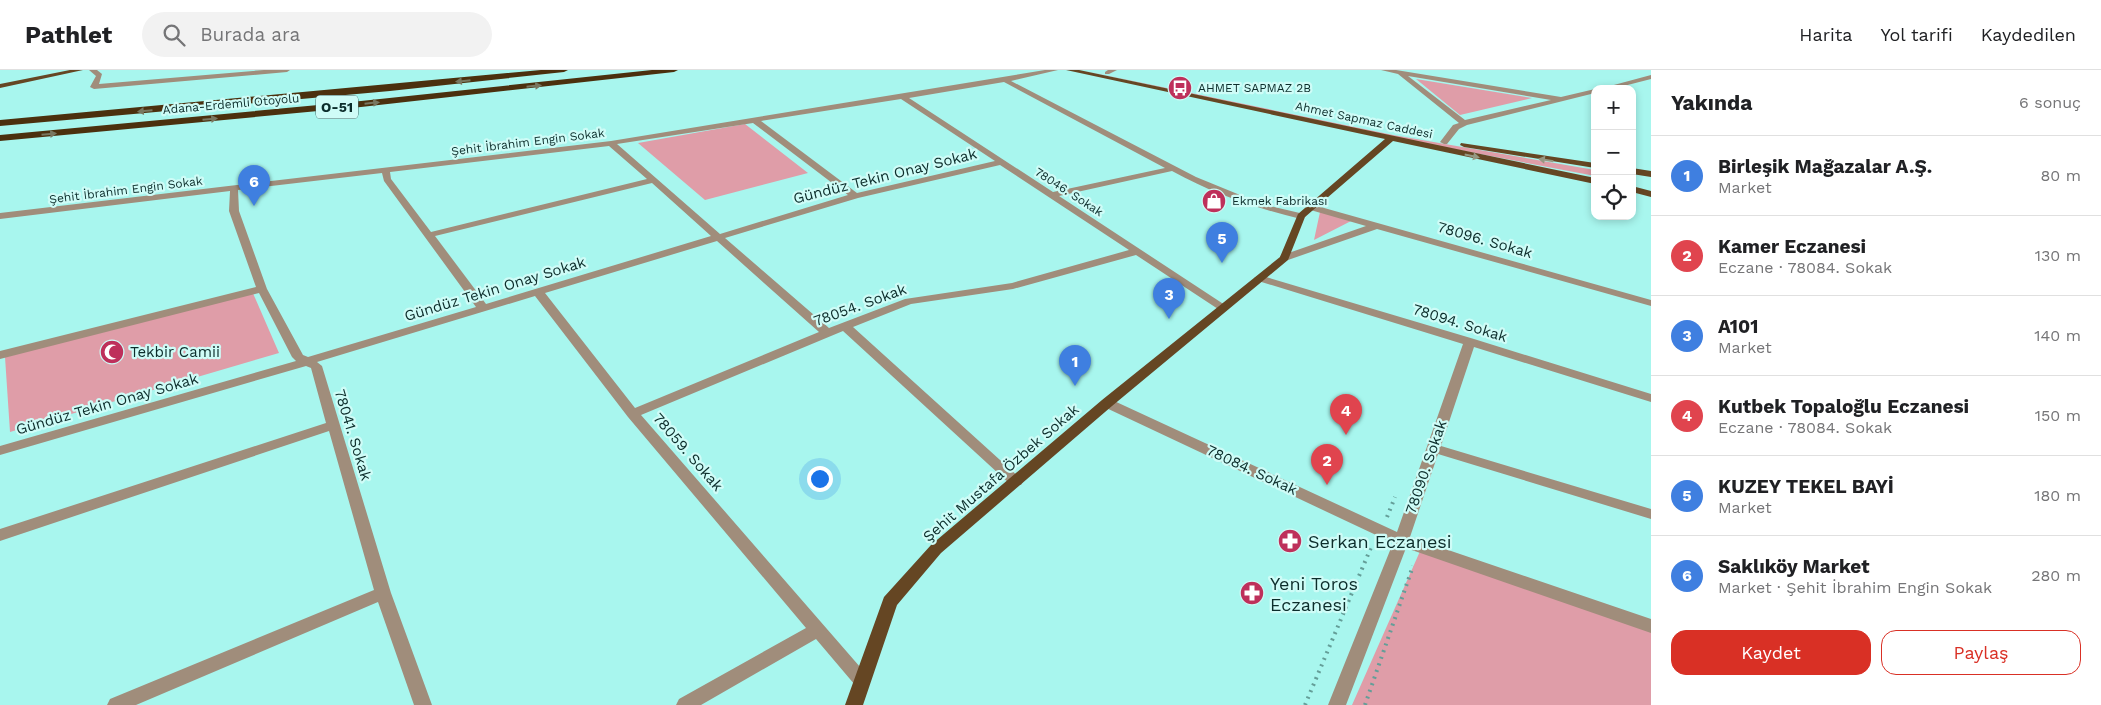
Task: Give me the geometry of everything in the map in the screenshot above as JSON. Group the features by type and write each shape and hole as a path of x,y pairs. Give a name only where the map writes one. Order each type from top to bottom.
{"highway":[{"name":"Adana-Erdemli Otoyolu","path":"0,123 390,88 564,70"},
{"name":"Adana-Erdemli Otoyolu","path":"0,138 351,105 674,70"}],"main road":[{"path":"0,82 58,70"},
{"path":"0,86 80,70"},
{"name":"Ahmet Sapmaz Caddesi","path":"1069,70 1591,180"},
{"name":"Ahmet Sapmaz Caddesi","path":"1094,70 1111,71 1444,142 1591,165"},
{"name":"Şehit Mustafa Özbek Sokak","path":"854,705 861,680 890,602 936,549 1107,403 1284,258 1305,211 1390,139"},
{"path":"1636,172 1651,174"},
{"path":"1636,190 1651,194"}],"street":[{"path":"92,70 100,75 94,87 287,70"},
{"name":"Şehit İbrahim Engin Sokak","path":"0,216 611,143 903,97 1055,70"},
{"path":"1384,70 1560,99"},
{"path":"1399,71 1464,123"},
{"path":"1618,85 1651,77"},
{"name":"78096. Sokak","path":"1005,80 1172,168 1259,206 1305,211 1378,225 1651,302"},
{"path":"1444,142 1456,127 1464,123 1591,92"},
{"name":"78046. Sokak","path":"903,97 1222,307"},
{"path":"755,120 855,196"},
{"path":"611,143 827,333"},
{"name":"Gündüz Tekin Onay Sokak","path":"0,452 855,196 1002,162"},
{"path":"1051,195 1172,168"},
{"path":"386,170 386,179 483,308"},
{"path":"429,236 654,180"},
{"name":"78041. Sokak","path":"234,189 234,210 262,288 298,357 316,366 383,593 423,705"},
{"path":"1284,258 1378,225"},
{"name":"78054. Sokak","path":"633,414 909,301 1013,286 1137,251"},
{"name":"78094. Sokak","path":"1259,278 1470,341 1651,398"},
{"path":"0,355 262,288"},
{"name":"78059. Sokak","path":"538,292 633,414 861,680"},
{"path":"845,326 1016,482"},
{"name":"78090. Sokak","path":"1337,705 1401,540 1470,341"},
{"name":"78084. Sokak","path":"1107,403 1401,540 1651,626"},
{"path":"0,535 333,425"},
{"path":"1433,448 1651,514"},
{"path":"116,705 383,593"},
{"path":"685,705 818,630"}],"path":[{"path":"1385,523 1396,496"},
{"path":"1305,705 1376,536"},
{"path":"1365,705 1414,565"}],"shaded area":[{"path":"1080,70 1393,135 1591,169 1591,175 1391,137"},
{"path":"1416,79 1532,98 1460,115"},
{"path":"745,124 808,173 705,200 638,143"},
{"path":"1320,212 1353,220 1314,240"},
{"path":"252,291 279,353 10,432 5,357"},
{"path":"1421,549 1651,632 1651,705 1352,705"}],"place":[{"name":"AHMET SAPMAZ 2B","path":"1180,88"},
{"name":"Ekmek Fabrikası","path":"1214,201"},
{"name":"Saklıköy Market","path":"254,206"},
{"name":"KUZEY TEKEL BAYİ","path":"1222,263"},
{"name":"A101","path":"1169,319"},
{"name":"Tekbir Camii","path":"112,352"},
{"name":"Birleşik Mağazalar A.Ş.","path":"1075,386"},
{"name":"Kutbek Topaloğlu Eczanesi","path":"1346,435"},
{"name":"Kamer Eczanesi","path":"1327,485"},
{"name":"Serkan Eczanesi","path":"1290,541"},
{"name":"Yeni Toros Eczanesi","path":"1252,593"}]}
